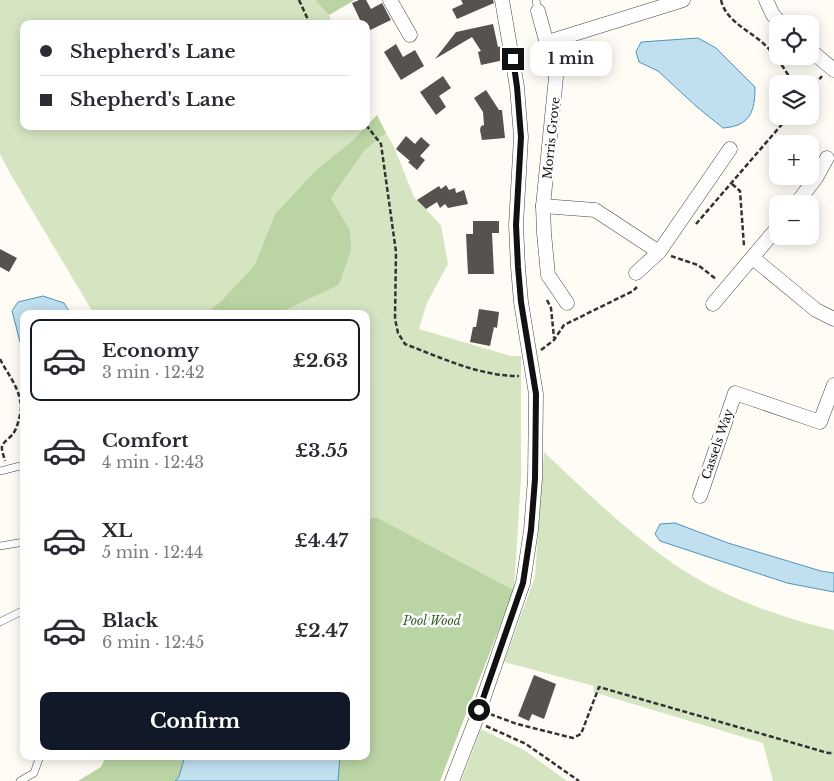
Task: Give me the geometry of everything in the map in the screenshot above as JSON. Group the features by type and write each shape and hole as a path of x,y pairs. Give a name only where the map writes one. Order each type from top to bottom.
{"street":[{"path":"390,0 410,35"},
{"path":"452,781 481,717 523,583 531,530 535,479 536,394 521,302 516,225 521,137 517,87 502,0"},
{"path":"548,42 654,4 683,0"},
{"path":"766,0 773,15"},
{"name":"Morris Grove","path":"537,6 556,77 544,206 544,233 548,275 567,303"},
{"path":"819,57 832,68"},
{"path":"636,273 659,252 730,149"},
{"path":"803,195 816,178 827,158"},
{"path":"544,206 595,210 659,252"},
{"path":"713,304 769,238"},
{"path":"753,258 816,310 834,319"},
{"name":"Cassels Way","path":"700,496 735,393 820,422 834,385"}],"lane":[{"path":"0,471 20,466"},
{"path":"0,546 20,543"},
{"path":"0,622 20,612"},
{"path":"20,781 34,773 39,760"}],"path":[{"path":"299,0 308,20"},
{"path":"721,0 723,9 769,48 788,75"},
{"path":"819,79 832,68"},
{"path":"370,130 382,144 396,252 395,319 398,333 404,344 480,372 504,376 533,376"},
{"path":"732,184 740,191 744,249 753,258"},
{"path":"659,252 698,265 727,288"},
{"path":"0,359 13,380 20,404"},
{"path":"8,470 1,449 3,442 14,434 20,413"},
{"path":"481,717 573,738 580,734 599,686 834,753"},
{"path":"481,717 526,744 579,781"}],"green space":[{"path":"0,0 315,0 329,15 331,20 20,20 20,130 362,130 352,141 317,169 275,214 254,266 210,310 92,310 0,154"},
{"path":"315,0 355,0 329,15"},
{"path":"377,115 386,133 365,150 331,198 350,230 351,250 339,285 286,310 210,310 254,266 275,214 317,169 363,130 370,130 370,122"},
{"path":"386,133 394,147 414,197 441,225 448,264 427,303 419,329 511,356 521,356 521,478 514,590 378,518 370,518 370,310 286,310 339,285 350,230 331,198 365,150"},
{"path":"544,452 617,520 683,570 703,582 767,611 834,630 834,781 773,781 763,743 593,692 594,686 504,662 535,577"},
{"name":"Pool Wood","path":"370,518 378,518 514,590 440,781 338,781 340,760 370,760"},
{"path":"481,729 524,750 567,781 461,781"},
{"path":"104,760 184,760 179,777 175,781 78,781 101,767"}],"water":[{"path":"698,38 716,48 755,87 754,104 745,121 732,127 723,128 658,71 639,62 636,52 641,42"},
{"path":"43,296 64,303 68,310 20,310 20,342 12,311 18,302"},
{"path":"675,523 728,543 821,571 834,573 834,592 787,583 660,541 655,534 660,524"},
{"path":"184,760 340,760 338,781 175,781 179,777"}],"building":[{"path":"366,0 371,9 382,3 391,20 370,30 370,20 360,20 352,3"},
{"path":"461,0 493,0 494,3 457,19 452,9 463,4"},
{"path":"493,24 498,47 501,46 504,60 481,65 478,52 481,51 472,37 435,59 456,32"},
{"path":"396,44 403,57 415,50 424,66 401,80 384,52"},
{"path":"443,76 451,88 439,96 446,107 436,115 420,92"},
{"path":"486,90 499,110 502,110 505,138 482,140 480,130 481,126 484,125 483,112 474,98"},
{"path":"406,136 415,144 421,137 430,145 420,156 425,160 417,170 396,149"},
{"path":"446,185 449,190 455,188 456,193 464,190 468,204 448,208 445,204 440,208 437,202 426,209 417,200 439,186 441,189"},
{"path":"473,221 499,221 499,233 492,233 494,274 468,274 466,234 473,234"},
{"path":"0,249 17,258 9,272 0,267"},
{"path":"479,309 499,312 497,328 494,327 490,346 470,342 473,327 476,327"},
{"path":"534,675 556,684 544,719 532,714 529,721 518,716"}],"route":[{"path":"479,710 523,583 531,530 535,479 536,394 521,302 518,267 516,225 521,137 513,59"}]}
